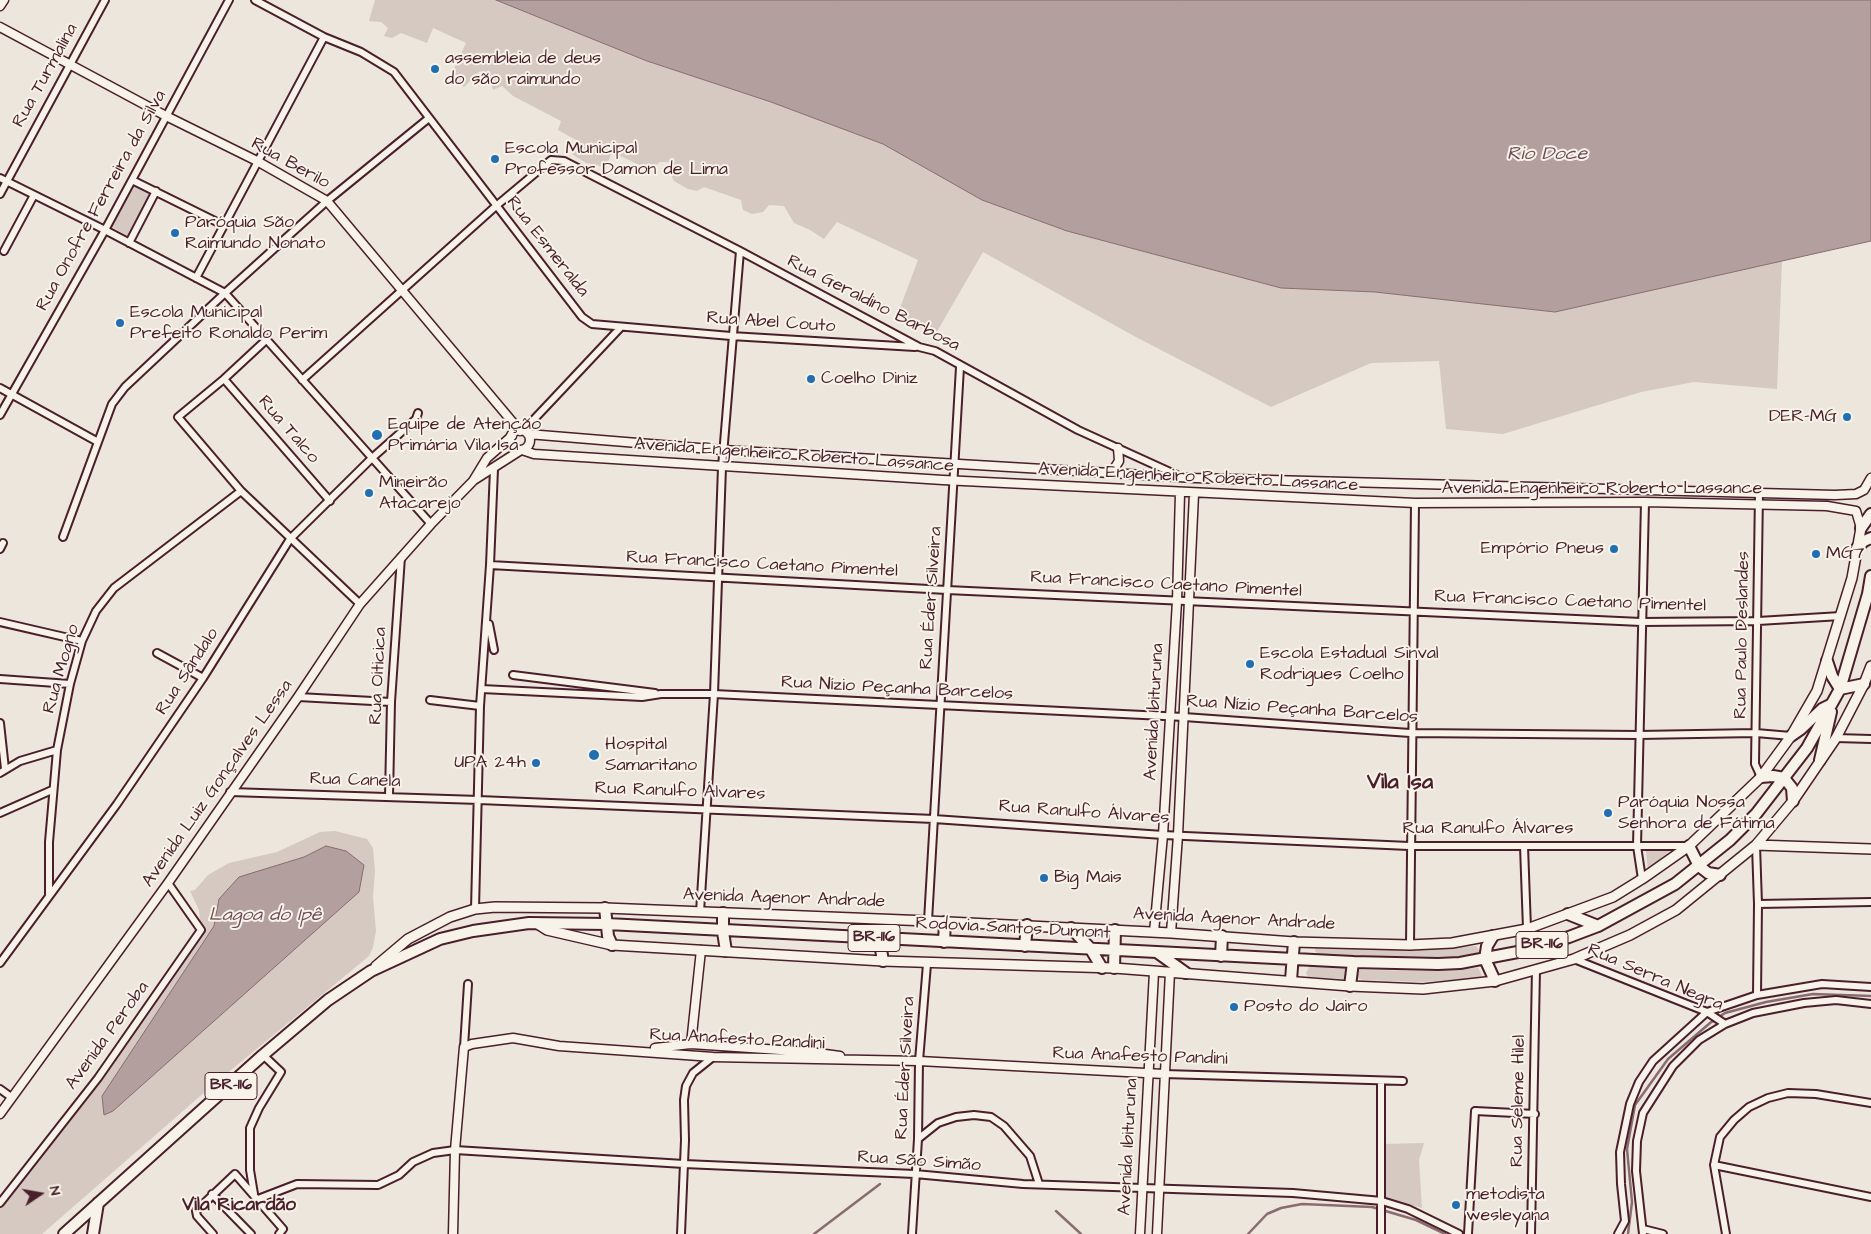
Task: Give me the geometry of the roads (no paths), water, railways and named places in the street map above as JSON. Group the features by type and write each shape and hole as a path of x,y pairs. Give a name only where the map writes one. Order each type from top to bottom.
{"highway":[{"path":"1861,528 1871,514"},
{"path":"1857,548 1864,541 1871,538"},
{"name":"Rodovia Santos Dumont","path":"64,1234 328,1000 371,970 440,939 457,934 536,923 607,924 723,932 1090,948 1157,953 1438,964 1523,951 1598,926 1675,884 1730,840 1756,814 1806,748 1840,689 1868,594 1871,576"},
{"path":"1827,661 1832,676 1840,689 1864,684"},
{"path":"1791,736 1801,729 1822,708 1831,705 1820,760"},
{"path":"1761,777 1774,776 1784,778 1792,788 1793,801"},
{"path":"1688,846 1699,866 1708,873 1720,875"},
{"path":"605,908 612,945"},
{"path":"723,913 726,951"},
{"path":"1568,914 1598,926"},
{"path":"944,942 945,922"},
{"path":"1025,946 1027,925"},
{"path":"1072,928 1090,948 1102,968"},
{"path":"1114,968 1116,930"},
{"path":"1221,956 1222,936"},
{"path":"1493,936 1487,946 1484,958 1495,981"},
{"path":"879,938 883,962"},
{"path":"1291,980 1294,942"},
{"path":"1157,953 1186,973"},
{"path":"1350,986 1353,962"},
{"path":"93,1234 98,1203"}],"main road":[{"name":"Avenida Agenor Andrade","path":"371,970 408,939 450,916 475,910 529,907 605,908 1027,925 1294,942 1410,945 1452,943 1527,929 1613,897 1642,879 1688,846 1761,777 1791,736 1817,691 1852,578 1861,528"},
{"path":"536,923 547,930 612,945 883,962 1114,968 1350,986 1423,989 1495,981 1574,959 1630,935 1676,910 1720,875 1756,844 1793,801 1836,738 1864,684 1871,666"},
{"path":"1756,844 1871,849"}],"street":[{"path":"0,6 4,0"},
{"name":"Rua Turmalina","path":"0,194 3,180 105,0"},
{"name":"Rua Onofre Ferreira da Silva","path":"0,415 105,230 229,0"},
{"name":"Rua Esmeralda","path":"254,0 324,37 361,52 394,72 582,316 592,324 622,327"},
{"name":"Rua Berilo","path":"0,27 166,116 257,161 327,201 523,432"},
{"path":"196,278 324,37"},
{"path":"63,537 112,404 125,387 224,292 327,201 429,118"},
{"name":"Rua Geraldino Barbosa","path":"496,206 551,160 564,161 740,251 918,347 935,352 1078,430 1180,477"},
{"path":"3,180 105,230 224,292 431,524"},
{"path":"132,180 223,225"},
{"path":"129,243 156,191"},
{"path":"4,251 34,196"},
{"path":"302,380 496,206"},
{"path":"700,912 705,810 714,694 722,466 731,336 740,251"},
{"path":"523,432 530,443 527,448 521,450 512,446 512,436 523,432 622,327"},
{"name":"Rua Abel Couto","path":"622,327 731,336 918,347"},
{"path":"266,340 224,379 178,417 241,491 360,604"},
{"name":"Rua Éder Silveira","path":"928,921 960,367"},
{"name":"Rua Talco","path":"224,379 330,501"},
{"path":"0,388 14,393 98,442"},
{"name":"Rua Sândalo","path":"0,963 117,804 204,678 290,539 372,458 416,419 418,413"},
{"name":"Avenida Engenheiro Roberto Lassance","path":"523,432 723,450 955,462 1180,477 1856,494 1864,490 1871,478"},
{"name":"Avenida Luiz Gonçalves Lessa","path":"0,1114 168,883 298,697 360,604 400,557 473,481 487,458 512,436"},
{"path":"618,442 618,460"},
{"path":"1112,472 1119,462 1118,448"},
{"name":"Avenida Engenheiro Roberto Lassance","path":"521,450 534,454 954,481 1415,504 1645,502 1845,508 1856,511 1861,528"},
{"name":"Avenida Luiz Gonçalves Lessa","path":"473,481 521,450"},
{"path":"475,910 480,706 490,565 494,469"},
{"path":"1281,480 1281,496"},
{"name":"Rua Mogno","path":"49,894 49,842 52,790 57,750 70,684 82,641 96,611 114,588 241,491"},
{"name":"Rua Paulo Deslandes","path":"1759,492 1755,764 1761,777"},
{"name":"Avenida Ibituruna","path":"1154,932 1163,835 1177,601 1180,493"},
{"name":"Avenida Ibituruna","path":"1171,933 1178,836 1194,494"},
{"path":"1642,879 1637,846 1645,502"},
{"path":"1410,945 1410,733 1415,504"},
{"name":"Rua Oiticica","path":"389,796 400,557"},
{"name":"Rua Francisco Caetano Pimentel","path":"490,565 947,590 1641,622 1758,621 1841,616"},
{"path":"487,605 494,650"},
{"path":"0,622 82,641"},
{"path":"157,653 204,678"},
{"name":"Rua Nízio Peçanha Barcelos","path":"513,675 661,694 714,694 940,707 1170,717 1410,733 1639,735 1756,733 1791,736"},
{"path":"0,679 70,684"},
{"name":"Rua Nízio Peçanha Barcelos","path":"482,689 642,698 661,694"},
{"path":"298,697 392,702"},
{"path":"430,700 480,706"},
{"path":"0,723 2,771 20,760 57,750"},
{"path":"1836,738 1871,739"},
{"path":"0,814 52,790"},
{"name":"Rua Canela","path":"230,792 479,800"},
{"name":"Rua Ranulfo Álvares","path":"479,800 934,819 1178,836 1409,846 1688,846"},
{"path":"1756,844 1758,904 1757,995"},
{"path":"1524,846 1527,929"},
{"name":"Avenida Peroba","path":"0,1203 98,1078 201,930 168,883"},
{"path":"1758,904 1871,902"},
{"path":"691,1044 701,950"},
{"name":"Rua Serra Negra","path":"1574,959 1707,1012 1725,1024"},
{"name":"Rua Éder Silveira","path":"912,1234 918,1139 919,1061 927,964"},
{"name":"Rua Seleme Hilel","path":"1531,1234 1535,1114 1536,969"},
{"name":"Avenida Ibituruna","path":"1140,1234 1154,972"},
{"name":"Avenida Ibituruna","path":"1157,1234 1170,972"},
{"path":"453,1234 455,1150 468,984"},
{"path":"1618,1234 1625,1222 1620,1152 1630,1104 1640,1082 1653,1062 1707,1012 1757,995 1822,984 1871,987"},
{"path":"1663,1234 1643,1231 1636,1171 1637,1141 1642,1113 1673,1066 1700,1040 1725,1024 1752,1014 1804,1002 1836,1000 1871,1004"},
{"name":"Rua Anafesto Pandini","path":"464,1047 514,1038 559,1046 713,1056 919,1061 1164,1074 1403,1081"},
{"name":"Rua Anafesto Pandini","path":"628,1050 691,1044 810,1052 875,1061"},
{"path":"256,1197 250,1170 250,1128 259,1108 281,1072 264,1055"},
{"path":"681,1234 686,1140 684,1100 686,1086 693,1073 713,1056"},
{"path":"1381,1080 1381,1234"},
{"path":"0,1089 11,1097"},
{"path":"1726,1234 1714,1164 1720,1137 1749,1107 1768,1098 1788,1093 1816,1094 1871,1103"},
{"path":"1468,1234 1475,1111 1535,1114"},
{"path":"918,1139 938,1123 956,1117 974,1114 990,1117 1004,1126 1030,1156 1039,1184"},
{"name":"Rua São Simão","path":"256,1197 297,1184 378,1185 399,1175 413,1162 434,1153 455,1150 684,1164 915,1174 1039,1184 1159,1190 1293,1193 1382,1201 1408,1209 1459,1234"},
{"path":"1714,1164 1871,1197"},
{"path":"212,1234 196,1212 212,1194 235,1174 256,1197 281,1232"},
{"path":"212,1194 251,1234"}],"water":[{"name":"Rio Doce","path":"496,0 1871,0 1871,241 1555,312 1375,292 1281,288 1067,231 982,200 883,144 771,102 647,61"},
{"name":"Lagoa do Ipê","path":"326,846 346,851 364,865 359,892 113,1111 104,1115 102,1096 214,926 219,899 239,877 304,857"}],"waterway":[{"path":"1628,1234 1632,1202 1627,1149 1635,1105 1668,1059 1710,1023 1725,1013 1766,1002 1813,994 1871,996"},
{"path":"814,1234 880,1184"},
{"path":"1248,1234 1267,1214 1281,1208 1302,1204 1372,1207 1416,1220 1445,1234"},
{"path":"1056,1211 1081,1234"}],"place":[{"name":"assembleia de deus do são raimundo","path":"435,69"},
{"name":"Escola Municipal Professor Damon de Lima","path":"495,159"},
{"name":"Paróquia São Raimundo Nonato","path":"175,233"},
{"name":"Escola Municipal Prefeito Ronaldo Perim","path":"120,323"},
{"name":"Coelho Diniz","path":"811,379"},
{"name":"DER-MG","path":"1847,417"},
{"name":"Equipe de Atenção Primária Vila Isa","path":"377,435"},
{"name":"Mineirão Atacarejo","path":"369,493"},
{"name":"Empório Pneus","path":"1614,549"},
{"name":"MG7","path":"1816,554"},
{"name":"Escola Estadual Sinval Rodrigues Coelho","path":"1250,664"},
{"name":"Hospital Samaritano","path":"594,755"},
{"name":"UPA 24h","path":"536,763"},
{"name":"Paróquia Nossa Senhora de Fátima","path":"1608,813"},
{"name":"Big Mais","path":"1044,878"},
{"name":"Posto do Jairo","path":"1234,1007"},
{"name":"metodista wesleyana","path":"1456,1205"}],"district":[{"name":"Vila Isa","path":"1400,783"},
{"name":"Vila Ricardão","path":"239,1206"}]}
